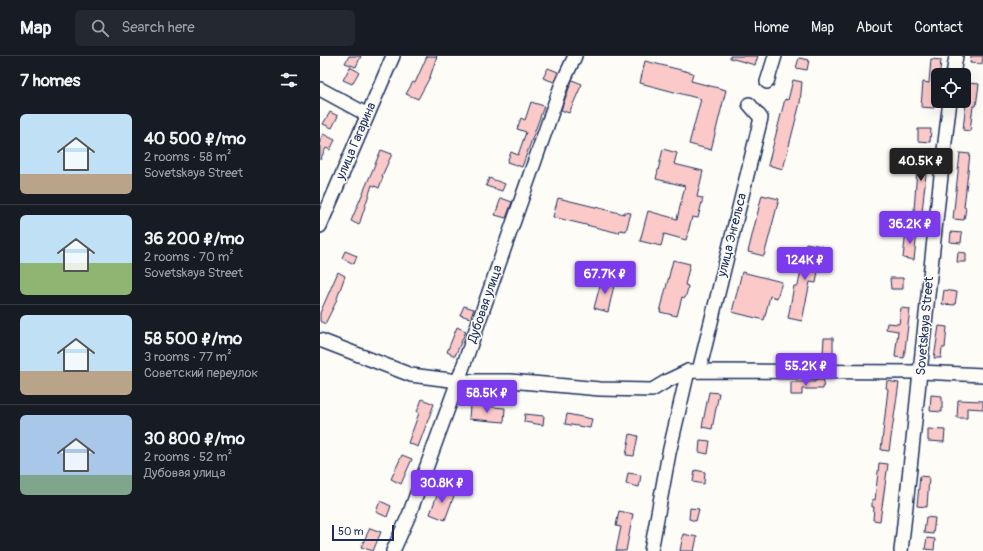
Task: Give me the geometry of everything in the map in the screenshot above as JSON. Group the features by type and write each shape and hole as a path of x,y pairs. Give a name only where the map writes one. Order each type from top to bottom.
{"street":[{"name":"улица Гагарина","path":"320,226 366,114 393,56"},
{"name":"Дубовая улица","path":"393,551 409,515 458,381 560,86 575,56"},
{"path":"767,82 775,56"},
{"path":"954,68 956,56"},
{"path":"320,89 366,114"},
{"name":"улица Энгельса","path":"651,551 669,453 694,371 761,118 749,104"},
{"name":"Sovetskaya Street","path":"901,551 921,372 934,225 949,108"},
{"path":"320,340 411,375 458,381 510,381 600,389 652,390 667,381 694,371 921,372 983,375"}],"building":[{"path":"349,56 361,56 356,67 345,63"},
{"path":"427,56 437,56 430,77 418,99 406,94 413,82 415,83"},
{"path":"730,56 758,56 755,65 730,58"},
{"path":"971,56 983,56 982,64 970,63"},
{"path":"799,58 809,60 807,70 796,68"},
{"path":"931,59 941,60 940,68 931,68 931,108 921,107 923,82 929,83"},
{"path":"645,61 693,73 691,81 726,90 711,150 689,144 701,99 640,83"},
{"path":"350,67 359,72 352,84 343,80"},
{"path":"548,68 558,72 554,82 543,78"},
{"path":"572,80 582,84 569,113 561,110"},
{"path":"793,80 802,82 800,103 783,169 768,165 785,99 788,100"},
{"path":"971,83 979,84 976,106 973,106 970,131 963,130 965,108 971,108"},
{"path":"531,102 544,106 522,167 507,162 511,152 518,155 526,132 517,129 521,118 525,120"},
{"path":"330,112 338,116 332,128 323,124"},
{"path":"918,129 931,129 930,142 918,141"},
{"path":"323,134 335,140 330,150 326,148 320,160 320,140"},
{"path":"663,149 677,153 674,164 703,171 697,197 703,198 698,218 692,217 686,240 664,234 661,246 640,241 648,211 677,219 685,186 656,179"},
{"path":"381,150 392,154 382,176 383,177 379,188 372,185 359,225 351,221"},
{"path":"960,153 970,154 964,220 953,219"},
{"path":"918,155 928,156 922,212 914,211"},
{"path":"489,178 505,184 502,191 486,186"},
{"path":"762,195 779,199 764,256 748,252"},
{"path":"501,198 512,202 506,218 495,215"},
{"path":"558,198 624,214 624,212 631,213 626,231 620,230 619,233 553,217"},
{"path":"906,231 917,232 914,260 903,258"},
{"path":"951,232 962,233 961,243 950,242"},
{"path":"806,243 822,246 816,283 810,282 802,321 788,318 794,286 798,286"},
{"path":"345,251 357,256 354,264 342,258"},
{"path":"958,252 966,253 966,262 957,262"},
{"path":"673,260 690,264 685,285 688,286 687,292 685,298 682,297 677,316 660,312"},
{"path":"338,272 345,276 335,304 325,324 320,321 320,313"},
{"path":"742,272 782,282 777,298 770,296 764,320 732,312"},
{"path":"602,278 615,281 608,312 594,308"},
{"path":"890,278 903,278 903,289 891,289"},
{"path":"944,290 957,292 955,305 942,304"},
{"path":"464,306 474,309 470,318 460,315"},
{"path":"901,308 910,309 904,358 895,357 898,331 886,329 887,323 899,324"},
{"path":"939,326 947,327 945,348 942,348 941,358 934,358"},
{"path":"457,327 466,331 455,356 447,352"},
{"path":"824,338 833,338 833,354 823,354"},
{"path":"815,380 824,380 823,389 802,389 802,395 791,395 791,382 815,382"},
{"path":"887,381 899,383 889,451 881,450 888,389 886,388"},
{"path":"709,392 719,393 712,429 702,427"},
{"path":"931,395 942,396 942,412 930,411"},
{"path":"422,399 434,404 418,447 408,443 419,413 417,412"},
{"path":"958,400 983,401 983,409 967,408 967,418 957,418"},
{"path":"470,405 505,408 504,422 469,419"},
{"path":"525,414 544,416 543,425 524,422"},
{"path":"567,414 592,419 590,428 565,424"},
{"path":"928,429 945,430 944,442 928,441"},
{"path":"630,434 638,436 634,456 626,455"},
{"path":"700,440 710,441 708,454 699,452"},
{"path":"402,455 412,459 401,484 391,479"},
{"path":"879,463 888,464 880,521 873,520 874,507 872,507 872,499 875,500"},
{"path":"695,470 705,472 704,484 693,482"},
{"path":"628,473 641,475 639,487 626,484"},
{"path":"920,476 929,477 927,507 917,506"},
{"path":"440,487 455,493 445,520 430,514"},
{"path":"380,501 391,506 387,517 376,512"},
{"path":"690,508 699,509 696,521 689,519"},
{"path":"619,511 633,514 626,551 616,551 621,527 616,526"},
{"path":"926,517 935,518 933,534 924,533"},
{"path":"370,528 381,532 373,551 361,547"},
{"path":"683,534 697,537 694,551 680,551"},
{"path":"927,538 935,539 934,550 925,549"}]}
